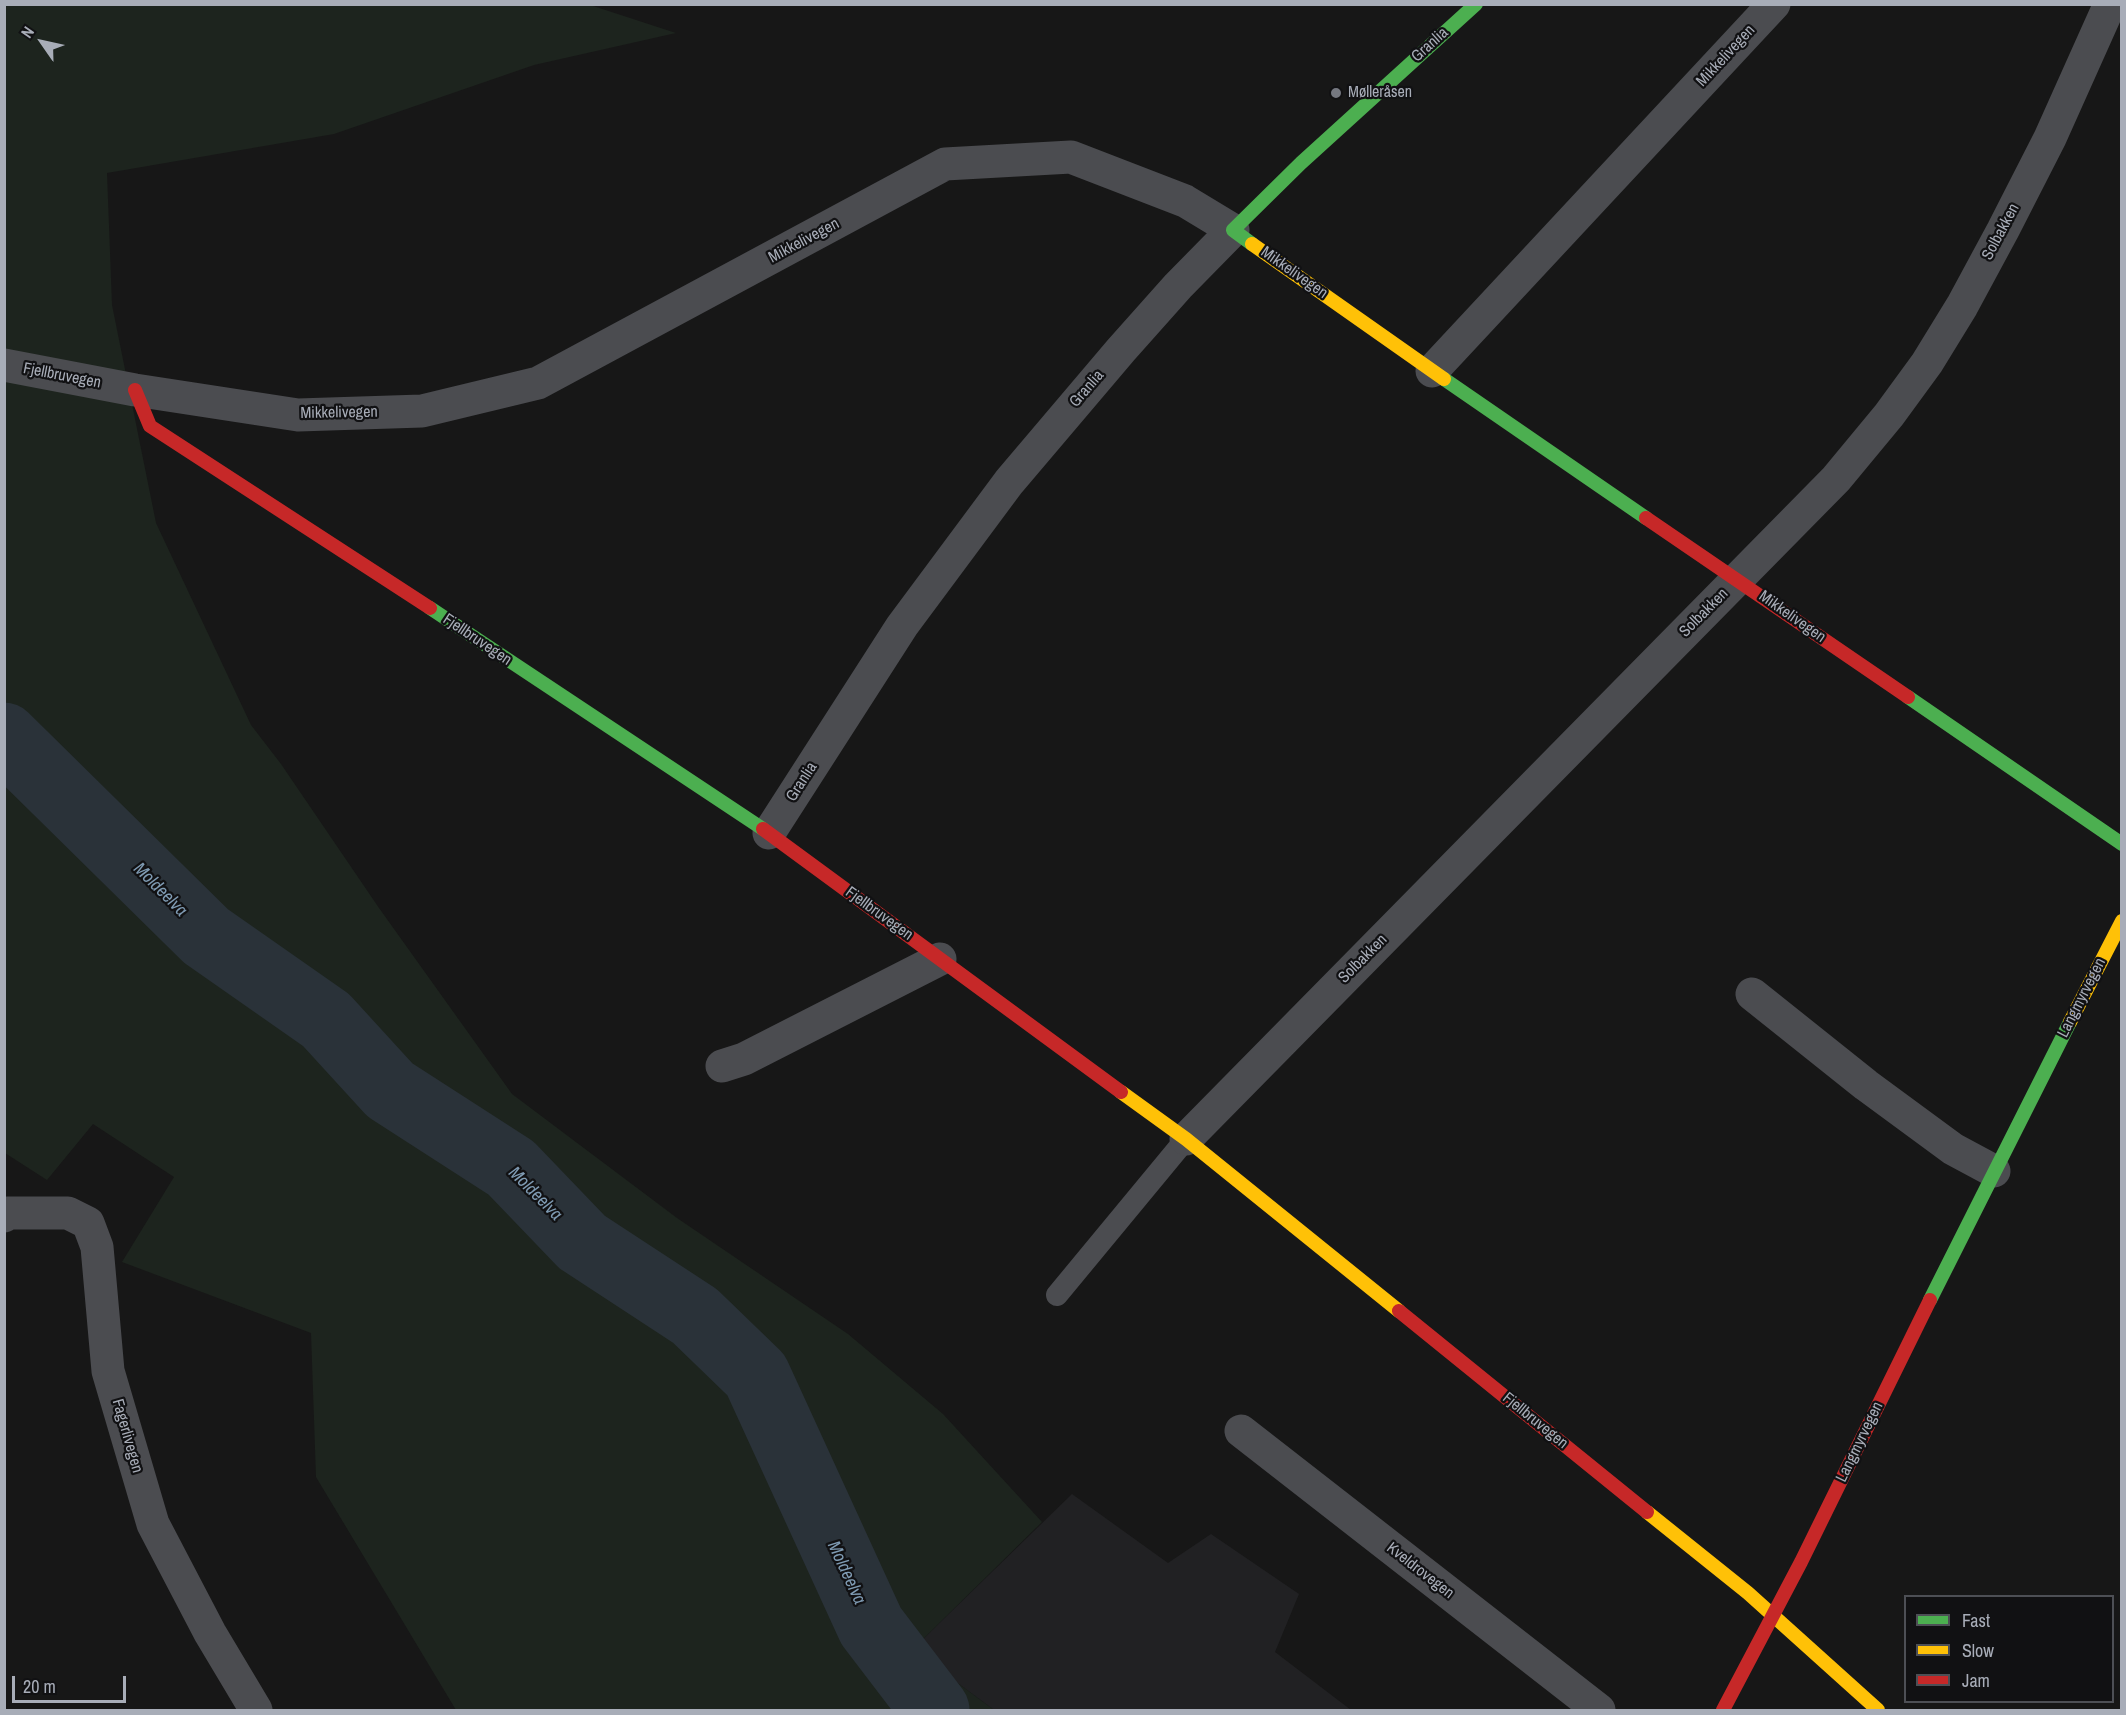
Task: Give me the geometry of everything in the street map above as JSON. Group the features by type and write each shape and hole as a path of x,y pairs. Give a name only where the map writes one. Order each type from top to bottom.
{"street":[{"name":"Granlia","path":"769,833 902,626 1009,482 1121,350 1179,286 1300,163 1476,4"},
{"name":"Mikkelivegen","path":"1432,371 1774,4"},
{"name":"Solbakken","path":"1186,1139 1836,479 1889,415 1928,363 1962,306 2019,200 2050,138 2110,4"},
{"name":"Mikkelivegen","path":"135,390 310,414 422,411 538,383 945,164 1071,157 1185,201 1233,230 1432,371 2121,844"},
{"name":"Fjellbruvegen","path":"4,365 135,390 150,426 769,833 1186,1139 1748,1593 1878,1710"},
{"name":"Langmyrvegen","path":"1723,1710 2121,921"},
{"path":"722,1066 744,1059 940,959"},
{"path":"1752,994 1866,1085 1953,1149 1994,1171"},
{"name":"Fagerlivegen","path":"4,1216 7,1213 68,1213 88,1223 97,1247 108,1371 153,1524 210,1633 256,1710"},
{"name":"Kveldrovegen","path":"1241,1431 1599,1710"}],"lane":[{"path":"1058,1295 1186,1139"}],"shaded area":[{"path":"587,4 676,33 534,65 334,134 107,173 112,305 156,523 251,725 281,764 379,908 512,1094 677,1218 848,1334 943,1414 1042,1522 919,1643 928,1661 994,1710 456,1710 316,1477 311,1333 122,1262 174,1177 93,1124 47,1180 5,1153 4,5"},
{"path":"1072,1494 1168,1563 1211,1534 1299,1594 1275,1652 1351,1710 994,1710 928,1661 919,1643"}],"waterway":[{"name":"Moldeelva","path":"4,737 206,936 326,1020 390,1090 511,1168 582,1242 695,1316 756,1375 871,1626 935,1710"}],"traffic: fast":[{"path":"1252,244 1233,230 1301,163 1476,4"},
{"path":"1444,379 1646,518"},
{"path":"430,608 763,829"},
{"path":"1908,697 2122,844"},
{"path":"1930,1300 2070,1022"}],"traffic: slow":[{"path":"1252,244 1444,379"},
{"path":"2070,1022 2122,921"},
{"path":"1121,1092 1186,1139 1399,1311"},
{"path":"1647,1512 1748,1593 1878,1710"}],"traffic: jam":[{"path":"135,390 150,426 430,608"},
{"path":"1646,518 1908,697"},
{"path":"763,829 1121,1092"},
{"path":"1723,1710 1801,1562 1930,1300"},
{"path":"1399,1311 1647,1512"}],"place":[{"name":"Mølleråsen","path":"1336,93"}]}
